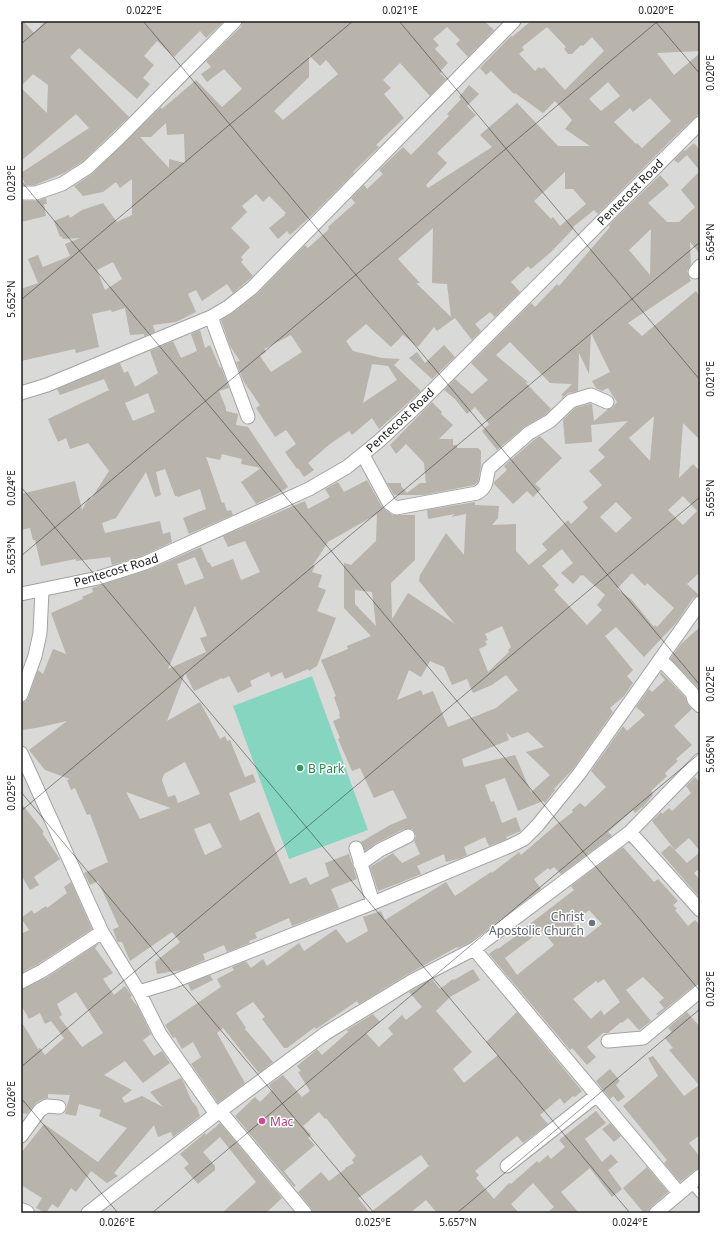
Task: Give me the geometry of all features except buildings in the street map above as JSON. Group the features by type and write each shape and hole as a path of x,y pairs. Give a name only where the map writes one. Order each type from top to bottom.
{"street":[{"path":"21,193 36,193 62,184 87,168 118,140 234,21"},
{"path":"21,393 47,385 211,317 228,307 252,288 514,21"},
{"name":"Pentecost Road","path":"21,594 42,591 98,578 152,560 308,489 347,467 379,442 418,405 700,123"},
{"path":"211,317 248,417"},
{"path":"363,455 389,504 396,508 477,494 483,490 487,484 487,475 490,468 529,433 550,421 571,401 591,395 607,402"},
{"path":"21,695 35,656 40,633 42,591"},
{"path":"139,992 172,982 373,903 524,839 537,826 579,774 700,603"},
{"path":"660,660 692,693 694,700 700,706"},
{"path":"21,753 24,767 102,932 139,992 160,1034 218,1113 305,1213"},
{"path":"88,1213 218,1113 326,1033 412,980 474,949 630,832 700,760"},
{"path":"630,832 700,910"},
{"path":"360,864 380,850 408,836"},
{"path":"356,848 373,903"},
{"path":"21,982 42,971 102,932"},
{"path":"474,949 679,1193"},
{"path":"608,1041 642,1038 652,1032 700,991"},
{"path":"506,1166 597,1095"},
{"path":"21,1136 40,1110 47,1106 59,1106"},
{"path":"656,1213 700,1176"},
{"path":"21,1211 26,1213"}],"lane":[{"path":"690,1184 700,1195"}],"shaded area":[{"path":"21,21 700,21 700,1213 21,1213"}],"green space":[{"name":"B Park","path":"312,676 368,830 289,859 233,706"}],"place":[{"name":"B Park","path":"300,768"},
{"name":"Christ Apostolic Church","path":"592,923"},
{"name":"Mac","path":"262,1121"}]}
